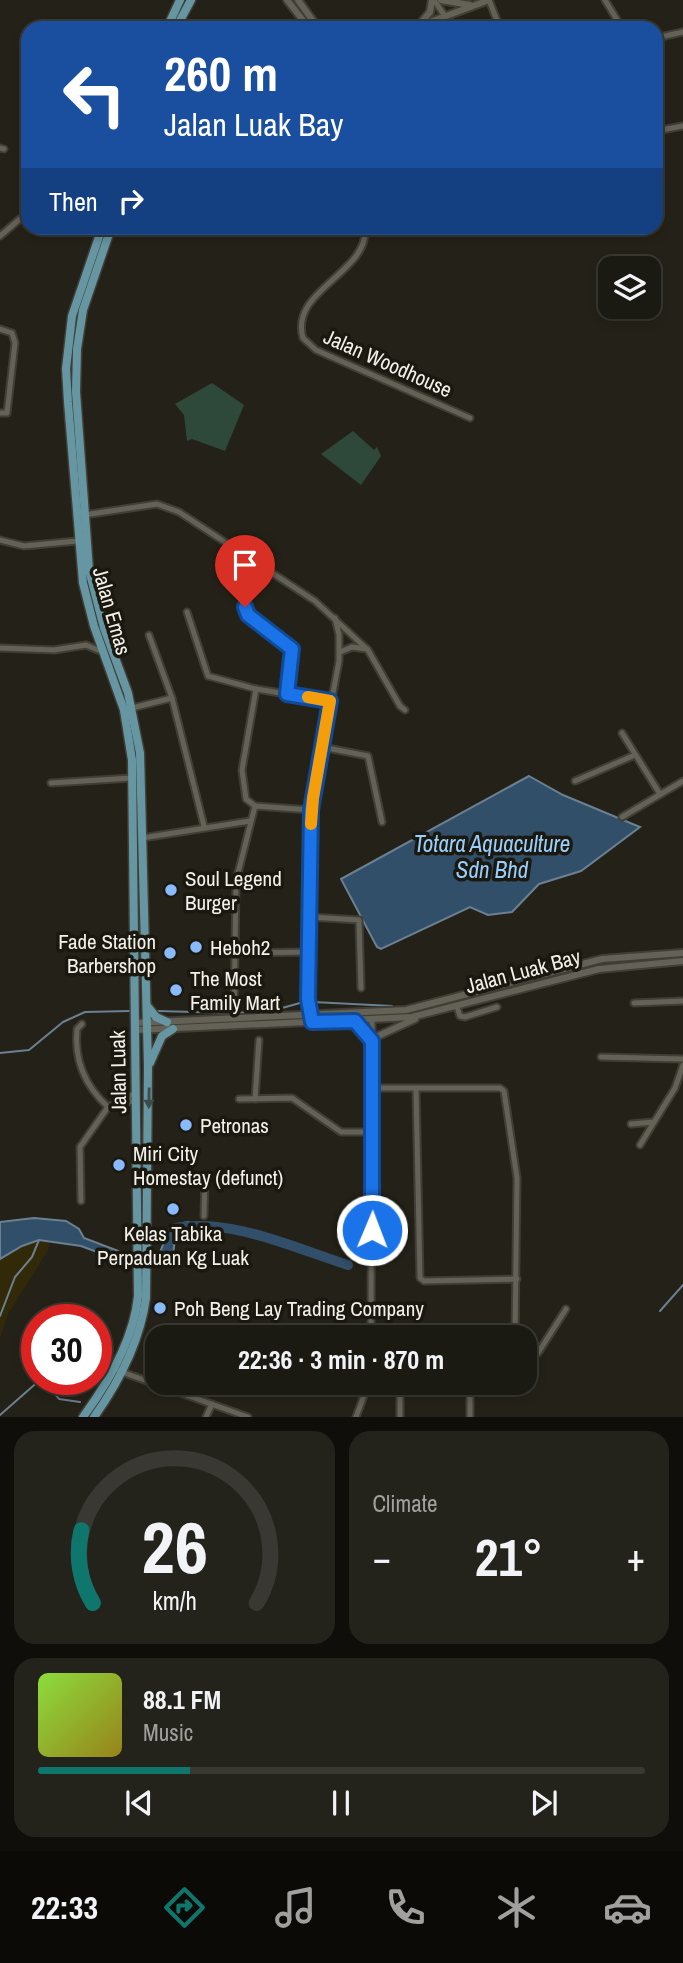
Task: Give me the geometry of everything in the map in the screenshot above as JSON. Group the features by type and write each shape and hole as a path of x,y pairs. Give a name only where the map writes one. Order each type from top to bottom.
{"main road":[{"path":"170,21 180,0"},
{"path":"180,21 191,0"},
{"name":"Jalan Emas","path":"99,235 76,300 68,343 68,402 77,541 83,583 96,631 124,710 132,778 135,1018"},
{"name":"Jalan Emas","path":"108,235 86,296 77,349 76,392 86,549 97,605 132,708 140,752 147,1015"},
{"path":"147,1015 170,1026 162,1036 149,1066"},
{"name":"Jalan Luak","path":"141,1238 147,1180 147,1015"},
{"name":"Jalan Luak","path":"94,1417 118,1370 143,1279 135,1018"},
{"name":"Jalan Luak","path":"83,1417 118,1370"}],"street":[{"path":"287,0 304,21"},
{"path":"298,0 313,21"},
{"path":"433,0 444,16"},
{"path":"422,21 430,12 433,0"},
{"path":"441,0 474,5"},
{"path":"432,21 489,0 497,21"},
{"path":"605,0 618,21"},
{"path":"663,36 683,32"},
{"path":"663,130 683,126"},
{"path":"0,236 21,218"},
{"name":"Jalan Woodhouse","path":"364,235 361,250 322,290 306,312 301,328 303,338 316,350 470,418"},
{"path":"0,328 12,332 16,343 4,415"},
{"path":"84,515 157,504 171,508 293,586 335,618 368,650 400,706 405,710"},
{"path":"0,540 24,546 77,541"},
{"path":"245,607 248,615 292,649 287,694"},
{"path":"187,612 208,677 256,689 330,701"},
{"path":"312,1022 308,999 311,810 340,652 335,618"},
{"path":"86,645 96,631"},
{"path":"149,635 172,698 204,826"},
{"path":"0,648 54,650 86,645 104,653"},
{"path":"340,652 352,647 368,650"},
{"path":"256,689 242,770 246,799 255,806 311,810"},
{"path":"132,708 172,698"},
{"path":"622,733 660,794"},
{"path":"322,747 368,756 382,822"},
{"path":"575,781 635,755"},
{"path":"51,783 132,778"},
{"path":"622,817 683,781"},
{"path":"234,1019 236,881 255,806"},
{"path":"141,838 204,826 250,821"},
{"path":"310,917 359,920 361,988"},
{"path":"236,953 308,952"},
{"name":"Jalan Luak Bay","path":"366,1013 436,1004 602,959 683,953"},
{"name":"Jalan Luak Bay","path":"355,1021 427,1015 599,969 683,961"},
{"path":"634,1003 683,1001"},
{"path":"457,1007 460,1016 465,1017 497,1007"},
{"path":"170,1026 310,1011 366,1013 372,1019 371,1325"},
{"path":"372,1019 379,1013"},
{"path":"135,1018 147,1015 170,1026 355,1021 372,1043"},
{"path":"372,1043 385,1032 427,1015"},
{"path":"82,1024 77,1029 77,1057 90,1089 108,1107"},
{"path":"255,1099 259,1040"},
{"path":"601,1057 683,1059"},
{"path":"640,1145 675,1088 683,1065"},
{"path":"372,1088 500,1088 504,1091 517,1172 515,1325"},
{"path":"416,1090 420,1278 424,1281 517,1283"},
{"path":"80,1201 80,1147 108,1107 136,1097"},
{"path":"239,1099 292,1098 341,1132 373,1132"},
{"path":"631,1124 654,1122"},
{"path":"147,1180 205,1178 204,1216"},
{"path":"537,1353 566,1309"},
{"path":"118,1370 248,1417"},
{"path":"356,1417 364,1395"},
{"path":"400,1395 400,1417"},
{"path":"470,1395 470,1417"},
{"path":"206,1417 212,1404"}],"green space":[{"path":"212,383 244,405 225,451 192,439 187,441 184,415 175,404"},
{"path":"353,431 374,450 377,447 381,456 361,485 321,454"}],"sand":[{"path":"39,1240 50,1242 48,1250 8,1314 0,1338 0,1259"}],"water":[{"name":"Totara Aquaculture Sdn Bhd","path":"529,776 563,795 640,827 581,871 539,884 512,912 488,915 470,907 381,949 377,947 341,879"},
{"path":"34,1218 66,1221 79,1229 84,1238 134,1257 159,1255 170,1226 188,1222 190,1229 176,1232 172,1262 132,1265 81,1246 39,1240 0,1259 0,1222"}],"waterway":[{"path":"237,1013 275,1010 307,1001"},
{"path":"313,1002 392,1006"},
{"path":"0,1053 29,1050 63,1022 85,1012 130,1011"},
{"path":"157,1011 232,1013"},
{"path":"175,1228 197,1226 241,1231 348,1265"},
{"path":"0,1316 15,1277 32,1257 39,1240"},
{"path":"660,1311 683,1285"},
{"path":"0,1415 23,1395"},
{"path":"56,1395 59,1399 80,1402"}],"slow traffic":[{"path":"308,697 330,701 311,810 311,824"}],"place":[{"name":"Soul Legend Burger","path":"171,890"},
{"name":"Heboh2","path":"196,947"},
{"name":"Fade Station Barbershop","path":"170,953"},
{"name":"The Most Family Mart","path":"176,990"},
{"name":"Petronas","path":"186,1125"},
{"name":"Miri City Homestay (defunct)","path":"119,1165"},
{"name":"Kelas Tabika Perpaduan Kg Luak","path":"173,1209"},
{"name":"Poh Beng Lay Trading Company","path":"160,1308"}],"route":[{"path":"245,607 248,615 292,649 287,694 330,701 311,810 308,999 312,1022 355,1021 372,1041 372,1230"}]}
